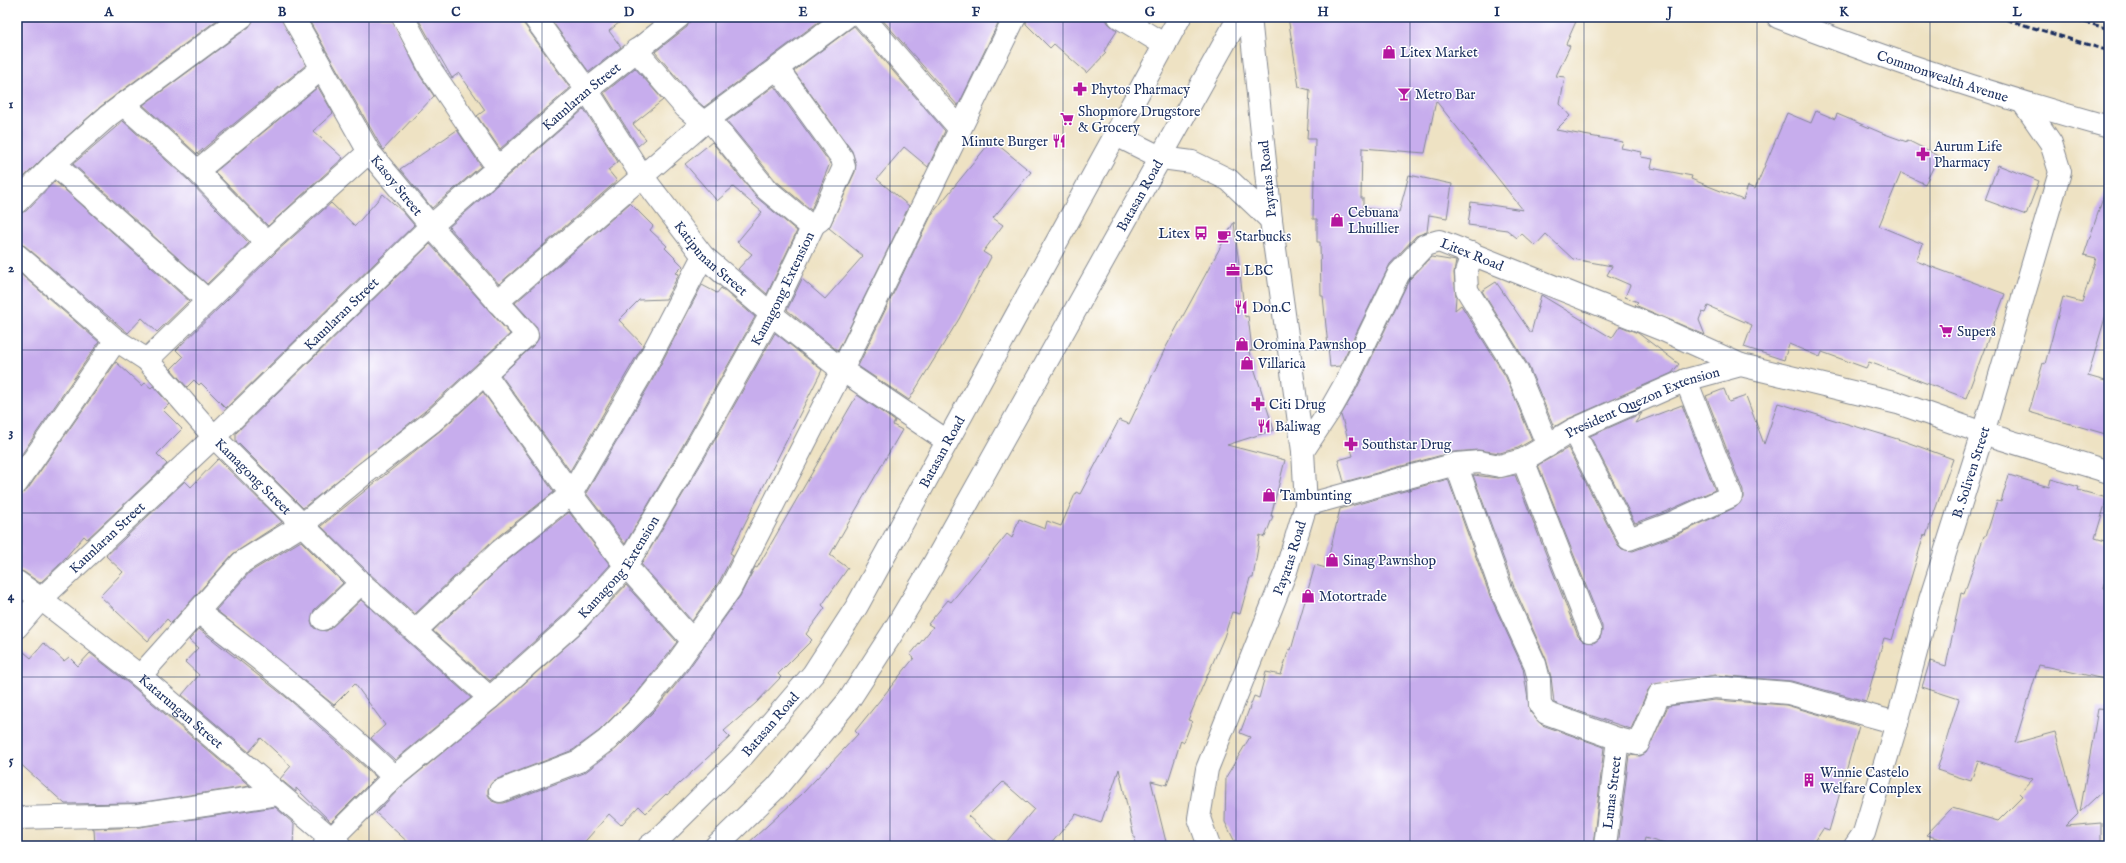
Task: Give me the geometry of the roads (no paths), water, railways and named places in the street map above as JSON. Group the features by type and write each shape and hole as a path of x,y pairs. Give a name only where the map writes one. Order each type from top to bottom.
{"street":[{"path":"17,202 54,164 123,104 242,17"},
{"name":"Kasoy Street","path":"293,17 370,152 431,226 527,335 485,374"},
{"path":"403,17 431,70 497,167"},
{"name":"Katipunan Street","path":"534,17 587,90 642,176 703,256 771,314 842,370 947,442"},
{"name":"Kaunlaran Street","path":"17,627 41,599 214,437 431,226 587,90 679,17"},
{"path":"497,302 706,121 846,17"},
{"path":"863,17 960,129"},
{"path":"500,791 579,761 607,740 646,701 693,641 730,589 842,370 1015,17"},
{"path":"1119,17 1165,46"},
{"name":"Batasan Road","path":"649,846 661,837 741,758 813,674 857,606 1180,17"},
{"name":"Batasan Road","path":"716,846 781,782 849,700 893,632 933,565 1162,158 1239,17"},
{"name":"Payatas Road","path":"1209,846 1199,818 1207,769 1286,571 1306,505 1302,451 1271,220 1250,17"},
{"name":"Commonwealth Avenue","path":"1778,17 1889,60 2024,104 2109,127"},
{"path":"636,50 685,108 698,118 714,125 766,189 808,224 814,224"},
{"path":"197,171 322,68"},
{"name":"Kamagong Extension","path":"332,843 394,777 490,698 575,622 626,566 693,453 771,314 814,224 820,220 844,167 842,158 777,68"},
{"path":"123,104 197,171 267,242"},
{"name":"B. Soliven Street","path":"1855,846 1864,833 1897,723 1930,600 1983,433 2060,172 2051,143 2024,104"},
{"path":"1116,135 1162,158 1192,162 1229,180 1271,220"},
{"path":"147,360 267,242 370,152"},
{"path":"54,164 207,300"},
{"name":"Litex Road","path":"1302,451 1336,401 1404,267 1425,245 1439,241 1661,329 1742,365"},
{"path":"1472,253 1466,273 1468,290 1517,371 1548,446"},
{"name":"Kamagong Street","path":"17,254 116,340 147,360 214,437 302,525 361,583 490,698"},
{"path":"415,631 500,551 571,494 642,373 703,256"},
{"path":"17,483 116,340"},
{"name":"President Quezon Extension","path":"1306,505 1456,464 1479,462 1500,466 1523,460 1573,430 1686,380 1742,365 1898,403 1983,433 2109,472"},
{"path":"140,676 242,562 302,525 364,474 433,421 485,374 571,494 626,566 693,641"},
{"path":"1573,430 1629,539 1672,523 1731,496 1686,380"},
{"path":"1523,460 1590,631"},
{"path":"1456,464 1502,592 1536,664 1539,680 1540,705 1542,710 1618,739 1638,744 1659,695 1715,687 1788,693 1897,723"},
{"name":"Katarungan Street","path":"17,582 140,676 278,794 332,843"},
{"path":"323,619 361,583"},
{"path":"198,612 257,655 340,725 394,777"},
{"name":"Lunas Street","path":"1605,846 1618,739"},
{"path":"17,818 138,815 278,794"}],"railway":[{"path":"1998,17 2109,51"},
{"path":"2067,17 2109,29"}],"place":[{"name":"Litex Market","path":"1389,52"},
{"name":"Phytos Pharmacy","path":"1080,89"},
{"name":"Metro Bar","path":"1404,94"},
{"name":"Shopmore Drugstore & Grocery","path":"1067,119"},
{"name":"Minute Burger","path":"1059,141"},
{"name":"Aurum Life Pharmacy","path":"1923,154"},
{"name":"Cebuana Lhuillier","path":"1337,220"},
{"name":"Litex","path":"1201,233"},
{"name":"Starbucks","path":"1224,236"},
{"name":"LBC","path":"1233,270"},
{"name":"Don.C","path":"1241,307"},
{"name":"Super8","path":"1946,331"},
{"name":"Oromina Pawnshop","path":"1242,344"},
{"name":"Villarica","path":"1247,363"},
{"name":"Citi Drug","path":"1258,404"},
{"name":"Baliwag","path":"1264,426"},
{"name":"Southstar Drug","path":"1351,444"},
{"name":"Tambunting","path":"1269,495"},
{"name":"Sinag Pawnshop","path":"1332,560"},
{"name":"Motortrade","path":"1308,596"},
{"name":"Winnie Castelo Welfare Complex","path":"1809,780"}]}
